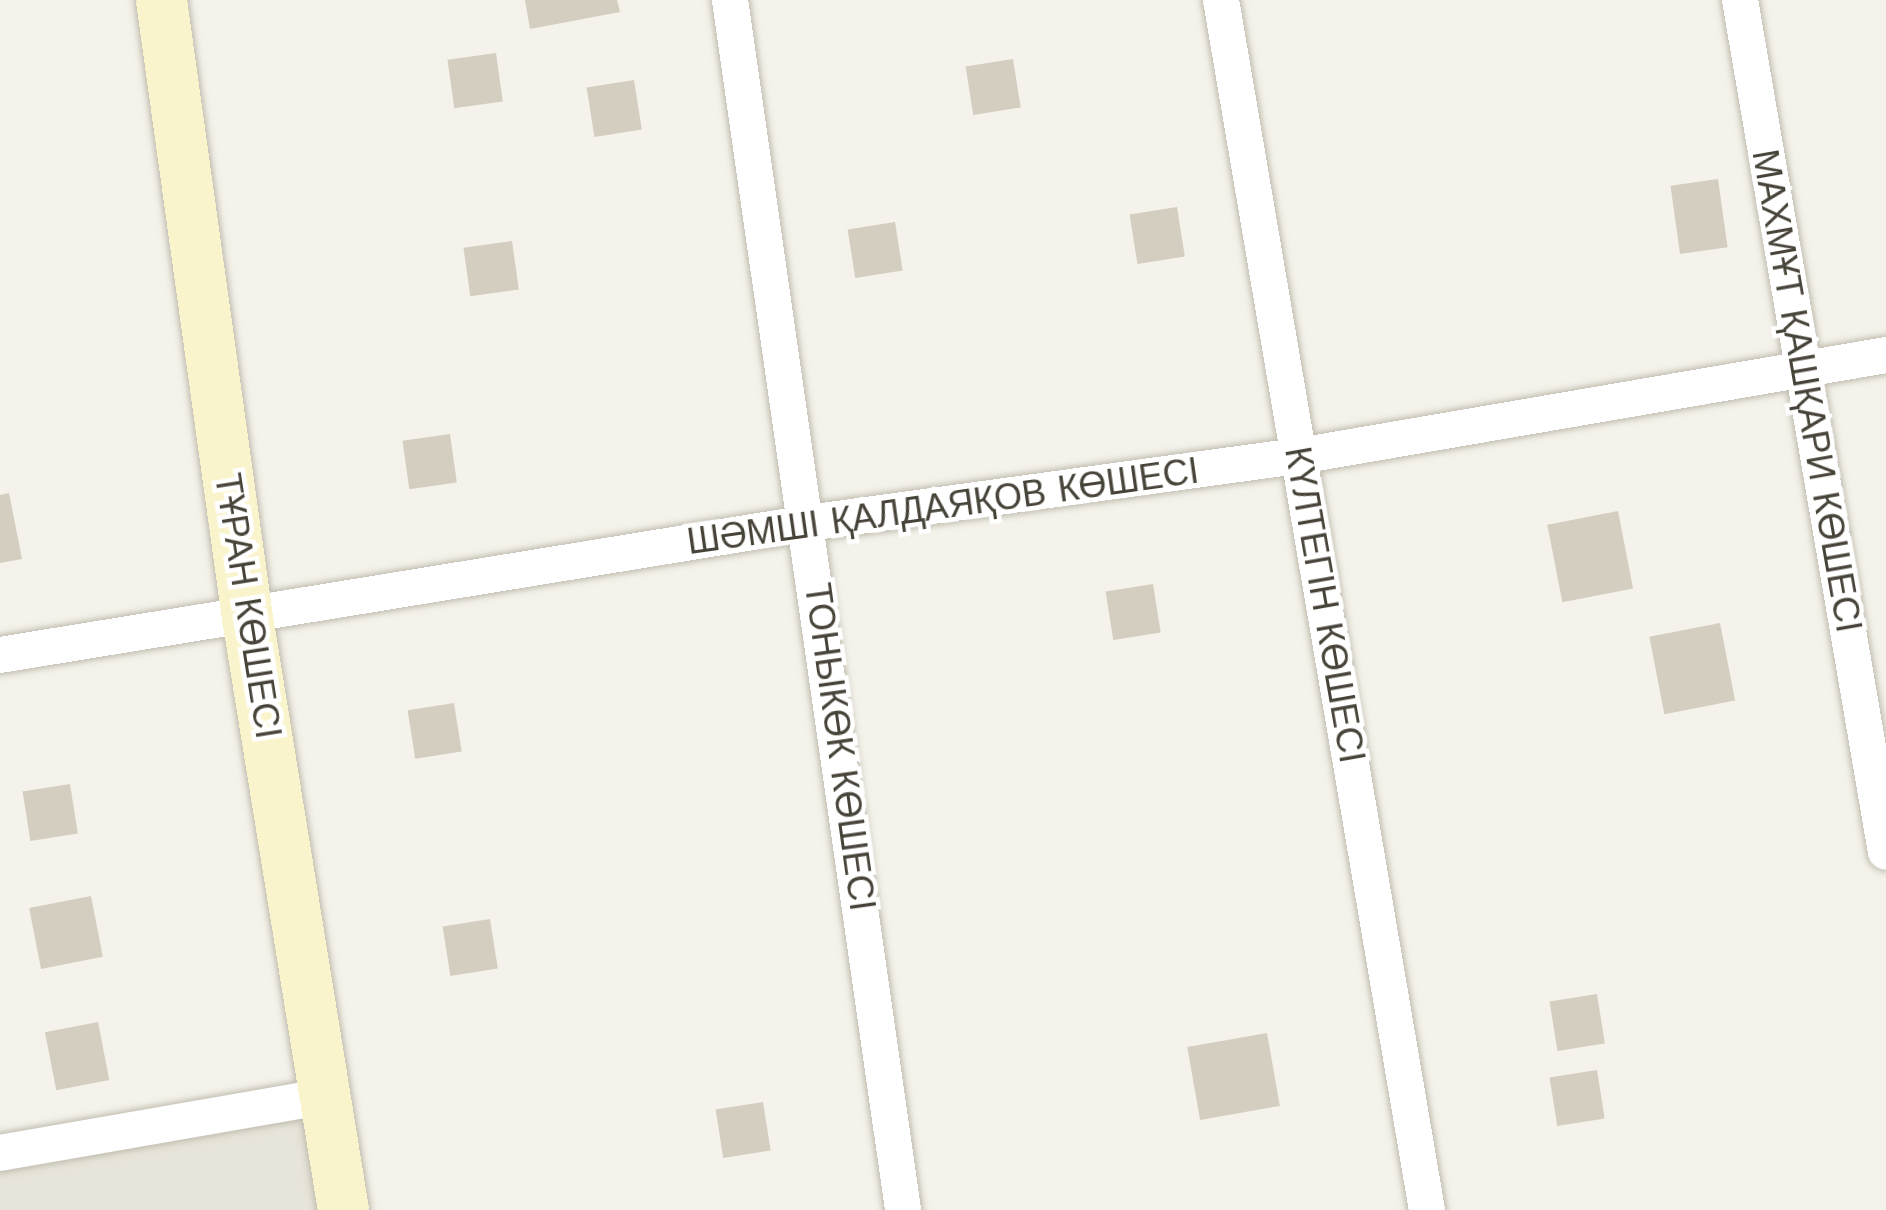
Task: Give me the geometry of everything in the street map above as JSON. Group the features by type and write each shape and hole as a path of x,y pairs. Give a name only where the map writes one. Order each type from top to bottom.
{"street":[{"name":"ТҰРАН КӨШЕСІ","path":"161,0 247,617 343,1210"},
{"name":"ТОНЫКӨК КӨШЕСІ","path":"730,0 903,1210"},
{"name":"КҮЛТЕГІН КӨШЕСІ","path":"1221,0 1427,1210"},
{"name":"МАХМҰТ ҚАШҚАРИ КӨШЕСІ","path":"1740,0 1886,852"},
{"name":"ШӘМШІ ҚАЛДАЯҚОВ КӨШЕСІ","path":"0,655 808,523 1299,456 1803,374 1886,355"},
{"path":"0,1153 325,1096"}],"shaded area":[{"path":"325,1096 344,1210 0,1210 0,1153"}],"building":[{"path":"525,0 617,0 620,12 530,29"},
{"path":"496,53 503,102 454,108 447,60"},
{"path":"1013,59 1021,107 973,115 966,67"},
{"path":"634,80 642,129 594,137 587,88"},
{"path":"1718,179 1728,247 1680,254 1670,186"},
{"path":"1177,207 1185,256 1137,264 1130,215"},
{"path":"895,222 903,270 855,278 848,230"},
{"path":"512,241 519,290 470,296 463,248"},
{"path":"450,434 457,483 409,489 402,441"},
{"path":"9,493 22,559 0,563 0,495"},
{"path":"1618,511 1633,589 1562,602 1547,525"},
{"path":"1153,584 1161,632 1113,640 1106,592"},
{"path":"1720,623 1735,701 1664,714 1649,637"},
{"path":"454,703 462,751 415,759 408,710"},
{"path":"70,784 78,833 30,841 23,792"},
{"path":"91,896 103,957 41,969 29,908"},
{"path":"490,919 498,968 450,976 443,927"},
{"path":"1597,994 1605,1043 1557,1051 1550,1002"},
{"path":"98,1022 109,1080 56,1090 45,1032"},
{"path":"1267,1033 1280,1106 1200,1120 1187,1047"},
{"path":"1597,1070 1605,1118 1557,1126 1550,1078"},
{"path":"763,1102 771,1150 723,1158 716,1110"}]}
